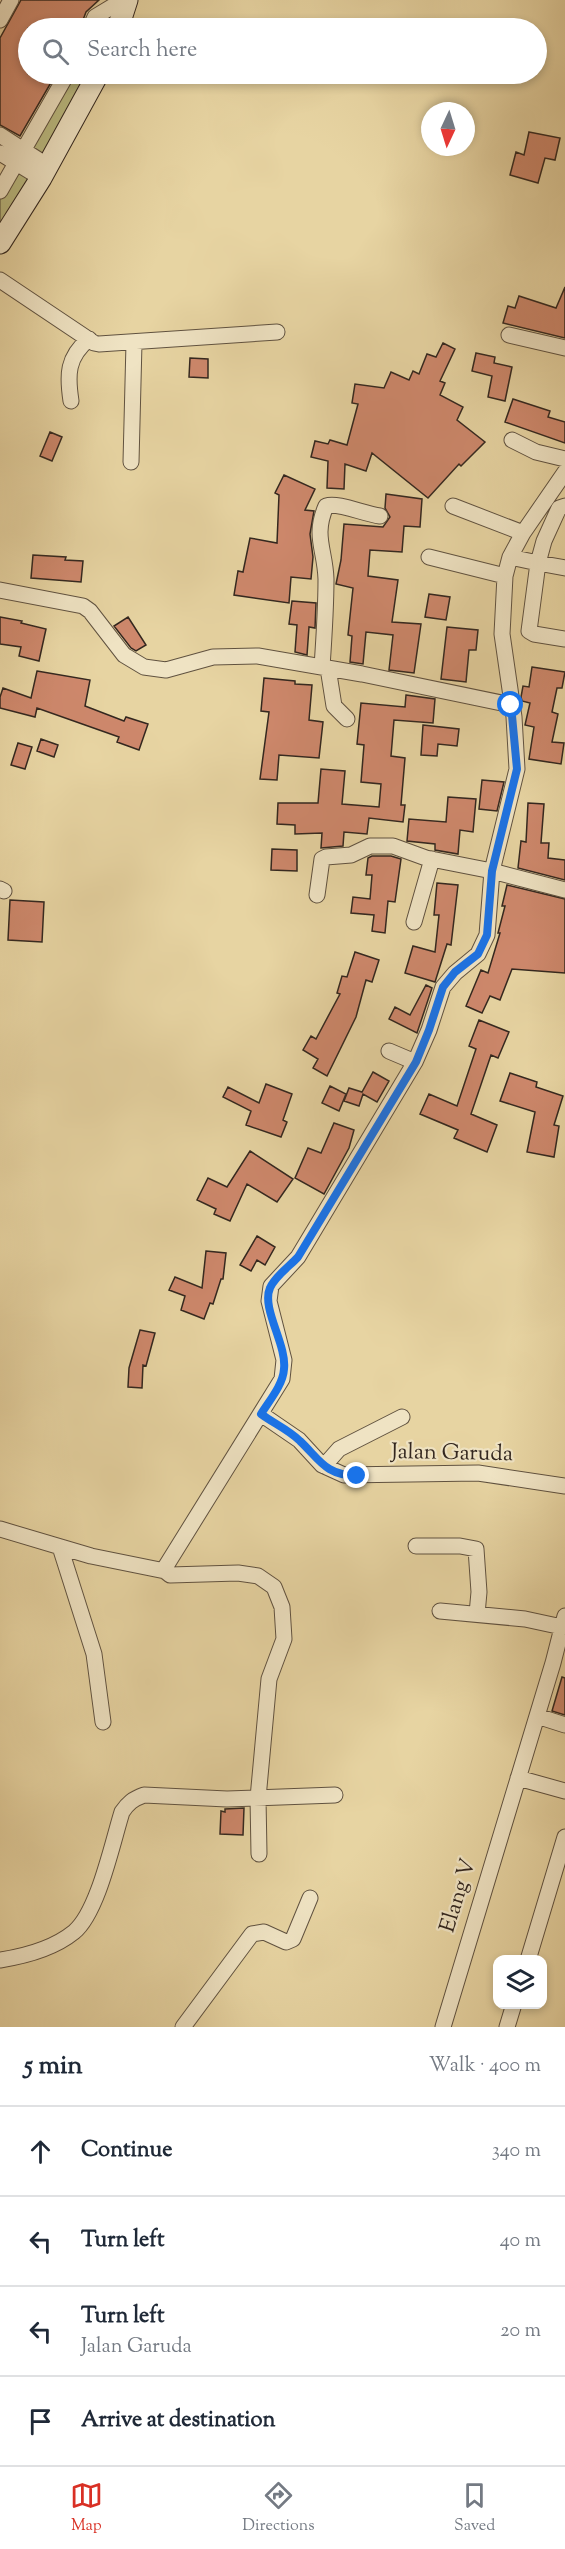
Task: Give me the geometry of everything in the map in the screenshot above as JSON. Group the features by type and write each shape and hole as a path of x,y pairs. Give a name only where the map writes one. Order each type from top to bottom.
{"main road":[{"path":"120,18 125,0"},
{"path":"0,243 44,172 92,84"}],"street":[{"path":"0,20 11,0"},
{"path":"95,18 125,0"},
{"path":"0,190 61,84"},
{"path":"76,84 87,93"},
{"path":"0,135 20,156 44,172"},
{"path":"0,153 20,156"},
{"path":"0,279 99,344 277,332"},
{"path":"509,335 565,348"},
{"path":"71,401 68,379 70,363 80,346 89,339"},
{"path":"131,462 134,343"},
{"path":"512,440 536,453 565,459"},
{"path":"165,1571 282,1379 284,1370 282,1349 269,1301 271,1286 298,1257 416,1062 443,987 455,972 478,954 487,935 492,871 517,776 514,717 502,634 505,576 510,557 523,533 565,472"},
{"path":"347,719 334,706 325,668 326,579 318,531 326,506 336,504 365,514 380,516"},
{"path":"453,506 523,533"},
{"path":"565,506 560,508 544,541 538,563 529,631 534,634 565,639"},
{"path":"429,557 505,576"},
{"path":"510,557 565,568"},
{"path":"0,590 83,606 90,611 124,654 144,667 166,669 213,657 258,656 511,705"},
{"path":"317,895 320,863 326,857 351,855 370,846 386,845 401,847 432,859 492,871 565,890"},
{"path":"414,922 432,859"},
{"path":"389,1051 416,1062"},
{"path":"261,1414 299,1440 324,1466"},
{"name":"Jalan Garuda","path":"402,1418 339,1449 324,1466 344,1475 478,1473 565,1486"},
{"path":"0,1529 100,1558 165,1571 170,1575 238,1573 267,1580 279,1596 284,1618 284,1639 269,1679 258,1798 259,1854"},
{"path":"416,1546 460,1546 476,1549 479,1592 477,1614"},
{"path":"60,1547 94,1654 103,1722"},
{"path":"440,1611 564,1622"},
{"name":"Elang V","path":"442,2027 537,1716 560,1653 564,1622"},
{"path":"537,1716 565,1725"},
{"path":"518,1778 565,1791"},
{"path":"0,1960 40,1951 75,1931 86,1918 94,1902 122,1812 128,1803 136,1798 144,1795 258,1798 335,1795"},
{"path":"529,1955 565,1837"},
{"path":"183,2027 252,1935 264,1932 286,1942 293,1940 310,1898"},
{"path":"507,2027 512,2009"}],"green space":[{"path":"61,84 92,84 0,243 0,191"}],"building":[{"path":"21,0 99,0 86,12 84,18 18,18 18,84 50,84 20,136 0,125 0,38"},
{"path":"529,132 560,138 555,160 545,158 538,183 510,175 516,152 524,155"},
{"path":"565,287 565,338 503,323 508,306 515,308 519,296 556,308"},
{"path":"443,343 455,349 440,381 445,383 440,395 463,407 457,420 485,442 461,466 459,464 428,498 372,453 366,471 345,464 344,489 327,488 328,461 311,457 315,441 328,444 330,440 347,445 358,404 352,403 355,384 384,388 391,372 409,380 413,371 419,374 427,354 436,357"},
{"path":"476,353 495,357 494,363 512,367 505,401 488,397 492,376 472,371"},
{"path":"190,358 208,359 208,378 189,377"},
{"path":"513,399 550,411 548,417 565,422 565,443 505,422"},
{"path":"50,432 62,437 52,461 40,456"},
{"path":"284,475 315,489 305,510 314,511 310,534 313,557 311,579 291,577 289,603 234,595 238,571 243,572 250,538 277,543 279,495 275,493"},
{"path":"386,494 422,499 420,527 404,526 402,552 370,550 368,576 398,580 392,622 421,624 414,673 389,670 393,635 366,632 363,664 350,662 352,636 348,635 353,588 336,584 344,524 383,527 390,517 385,508"},
{"path":"33,555 66,557 65,560 83,561 81,582 31,578"},
{"path":"429,594 450,597 446,620 425,617"},
{"path":"292,601 316,603 315,628 309,627 307,655 295,652 297,625 289,624"},
{"path":"0,617 46,629 39,661 19,656 21,647 0,644"},
{"path":"128,617 146,645 136,651 114,626"},
{"path":"447,627 478,630 476,650 469,650 466,682 441,679"},
{"path":"532,667 565,672 562,688 557,688 552,712 558,714 552,742 564,743 561,764 529,759 534,727 525,725 530,703 522,701 521,697 523,686 529,687"},
{"path":"37,671 90,680 85,706 124,721 126,717 148,724 139,750 117,742 119,737 37,708 35,717 0,708 3,688 31,698"},
{"path":"264,678 312,685 309,720 323,722 319,758 279,755 277,780 260,779 269,712 261,711"},
{"path":"406,695 435,699 433,723 394,720 391,756 405,758 401,805 405,805 403,822 369,818 367,834 344,832 343,846 321,848 322,833 295,834 295,825 277,824 278,803 318,803 321,769 345,771 342,804 379,807 381,784 361,782 364,745 357,744 361,703 405,707"},
{"path":"423,725 459,729 457,746 438,744 437,756 421,755"},
{"path":"41,739 58,745 54,757 37,751"},
{"path":"18,743 32,747 25,769 11,765"},
{"path":"482,780 504,782 497,811 479,809"},
{"path":"448,797 476,799 473,832 460,830 458,854 435,850 435,844 407,841 409,819 446,822"},
{"path":"528,803 544,804 541,843 549,843 548,858 565,860 565,880 518,868 521,841 526,842"},
{"path":"272,849 297,850 297,871 271,870"},
{"path":"391,856 401,859 395,902 388,901 385,933 372,931 374,915 351,913 353,897 370,899 372,875 366,875 368,858"},
{"path":"437,883 458,885 451,945 447,944 435,982 405,973 413,946 435,952 439,915 434,915"},
{"path":"507,885 565,899 565,973 512,969 500,1000 490,996 482,1013 466,1006 481,970 488,973 500,933 498,933 505,906 502,906"},
{"path":"10,900 44,902 42,942 8,940"},
{"path":"355,952 379,960 372,982 366,980 356,1017 327,1076 313,1068 318,1059 303,1050 311,1036 316,1039 340,994 337,993 342,976 347,977"},
{"path":"426,985 432,988 417,1033 389,1019 395,1007 410,1015"},
{"path":"479,1020 509,1032 498,1058 491,1055 471,1114 497,1125 487,1152 454,1138 458,1130 420,1114 429,1094 457,1106 476,1049 469,1046"},
{"path":"373,1072 389,1081 377,1102 363,1094 359,1106 344,1101 349,1088 362,1092"},
{"path":"510,1073 537,1082 536,1087 563,1096 554,1125 559,1126 554,1157 527,1152 535,1112 500,1101"},
{"path":"266,1084 292,1094 283,1120 287,1122 281,1137 246,1125 251,1111 223,1097 228,1087 259,1103"},
{"path":"330,1086 346,1094 339,1111 322,1103"},
{"path":"334,1123 354,1130 349,1148 324,1194 295,1178 308,1148 321,1153"},
{"path":"250,1151 293,1179 277,1202 247,1184 230,1221 214,1214 216,1209 197,1200 208,1178 227,1187"},
{"path":"257,1236 275,1247 265,1265 257,1260 251,1271 240,1265"},
{"path":"206,1251 226,1253 223,1279 221,1279 213,1304 210,1303 204,1319 181,1310 185,1296 169,1290 175,1277 202,1288"},
{"path":"140,1330 155,1333 146,1366 143,1365 142,1388 128,1387 129,1368"},
{"path":"562,1677 565,1678 565,1715 552,1711"},
{"path":"244,1808 243,1835 220,1834 221,1811"}],"route":[{"path":"357,1476 334,1472 322,1465 299,1440 261,1414 277,1389 284,1370 282,1349 269,1301 269,1290 298,1257 416,1062 443,987 455,972 478,954 487,935 492,871 516,783 514,717 511,705"}]}
